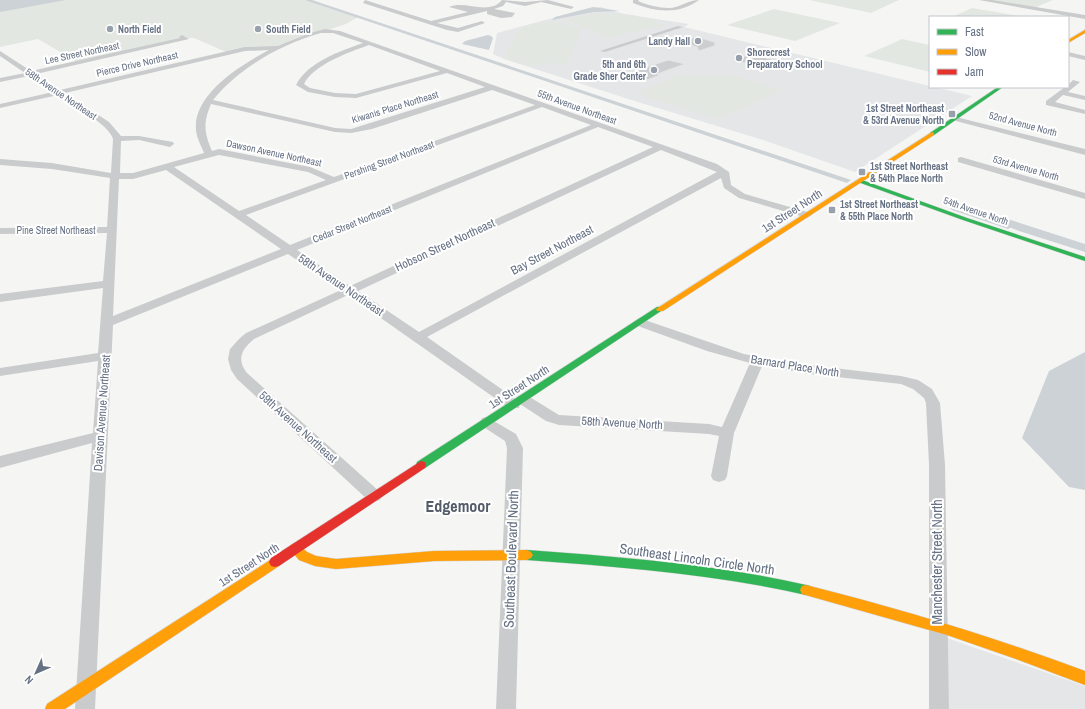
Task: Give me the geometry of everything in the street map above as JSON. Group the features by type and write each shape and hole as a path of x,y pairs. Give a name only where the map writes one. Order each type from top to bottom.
{"street":[{"path":"431,23 485,10 501,5 505,0 525,4 541,0 571,7"},
{"path":"636,0 636,3 649,7 673,10 696,0"},
{"path":"640,0 649,7"},
{"path":"982,0 1085,17"},
{"path":"367,1 454,30 482,23"},
{"path":"476,12 452,7 461,4 491,11 500,10 513,14 508,17 490,21"},
{"path":"603,51 680,27"},
{"name":"55th Avenue Northeast","path":"278,48 325,31 370,43 714,166 724,172"},
{"path":"1069,41 1083,34"},
{"name":"Lee Street Northeast","path":"0,80 186,40 182,37"},
{"path":"370,43 328,61 317,68 300,83 304,89 335,96 363,95 447,71"},
{"path":"209,155 203,145 200,131 201,119 208,102 216,90 236,72 278,48"},
{"name":"Pierce Drive Northeast","path":"0,106 245,49 278,48"},
{"name":"58th Avenue Northeast","path":"0,53 106,124 116,134 117,139"},
{"path":"1069,54 1085,58"},
{"path":"1069,80 1085,84"},
{"path":"1069,88 1076,82"},
{"name":"Kiwanis Place Northeast","path":"208,102 328,129 351,131 369,127 493,87"},
{"name":"1st Street North","path":"52,709 639,322 808,215 1000,88"},
{"path":"1068,88 1049,103 1085,112"},
{"path":"1062,93 1085,98"},
{"name":"Pershing Street Northeast","path":"237,215 542,105"},
{"name":"52nd Avenue North","path":"955,118 1085,152"},
{"name":"Cedar Street Northeast","path":"107,323 597,125"},
{"path":"117,139 139,138 164,144"},
{"name":"Davison Avenue Northeast","path":"85,709 117,139"},
{"name":"Hobson Street Northeast","path":"236,351 250,336 660,147"},
{"name":"Dawson Avenue Northeast","path":"0,162 45,165 115,176 141,175 219,152 314,171 334,180"},
{"name":"53rd Avenue North","path":"962,160 1085,196"},
{"name":"58th Avenue Northeast","path":"168,167 288,250 518,402"},
{"path":"724,172 726,182 730,189 742,196 808,215"},
{"name":"Bay Street Northeast","path":"418,337 699,187 724,172"},
{"name":"54th Avenue North","path":"860,181 965,219 1085,259"},
{"name":"Bay Street Northeast","path":"699,187 713,183 730,189"},
{"name":"Pine Street Northeast","path":"0,231 112,230"},
{"path":"0,298 110,284"},
{"name":"Barnard Place North","path":"639,322 706,347 758,361 837,374 910,381 926,390 931,397 934,416"},
{"name":"59th Avenue Northeast","path":"236,351 234,360 236,368 242,376 374,496"},
{"path":"0,372 106,356"},
{"path":"720,476 727,433 758,361"},
{"name":"58th Avenue North","path":"518,402 551,418 566,421 709,428 727,433"},
{"name":"Manchester Street North","path":"934,416 937,465 939,709"},
{"name":"Southeast Boulevard North","path":"487,422 508,436 514,442 515,453 510,554 506,709"},
{"path":"0,462 101,436"},
{"name":"Southeast Lincoln Circle North","path":"295,548 303,556 315,561 336,564 427,556 510,554 641,563 735,575 802,589 874,607 1030,656 1085,678"}],"shaded area":[{"path":"0,0 307,0 358,17 346,24 280,46 226,52 194,38 190,38 79,63 38,39 0,47"},
{"path":"0,0 66,0 0,12"},
{"path":"809,0 899,0 871,13"},
{"path":"982,0 1053,0 1032,9"},
{"path":"593,7 620,11 593,12 552,20 555,17"},
{"path":"601,7 624,14 689,24 684,27 929,86 929,88 939,88 972,96 855,172 763,140 628,99 504,59 493,54 497,33 590,8"},
{"path":"972,8 1019,16 954,16"},
{"path":"774,9 840,23 795,41 727,25"},
{"path":"601,13 633,15 666,25 606,38 565,19"},
{"path":"552,22 567,24 581,29 566,66 559,65 560,62 540,65 525,65 506,58 505,53 523,28 534,24"},
{"path":"488,35 493,38 489,50 462,44 465,41"},
{"path":"902,39 929,45 929,72 864,56"},
{"path":"734,76 783,90 719,119 634,93 672,79 669,77"},
{"path":"958,203 1085,244 1085,252 1019,231 957,207"},
{"path":"1085,352 1085,490 1069,487 1022,438 1049,371"},
{"path":"947,638 1085,686 1085,709 949,709"}],"building":[{"name":"Landy Hall","path":"696,37 717,43 714,44 717,45 699,51 697,47 681,42"},
{"path":"748,55 759,56 781,62 766,68 734,60"},
{"name":"5th and 6th Grade Sher Center","path":"668,60 685,64 657,74 660,75 647,80 627,74"}],"waterway":[{"path":"307,0 847,180"},
{"path":"955,208 1008,226"}],"traffic: fast":[{"path":"932,134 1000,88"},
{"path":"860,181 965,219 1085,259"},
{"path":"421,465 660,309"},
{"path":"527,555 668,566 772,582 806,590"}],"traffic: slow":[{"path":"1069,41 1085,31"},
{"path":"660,309 932,134"},
{"path":"295,548 303,556 315,561 336,564 434,556 527,555"},
{"path":"52,709 275,562"},
{"path":"806,590 877,609 982,641 1085,678"}],"traffic: jam":[{"path":"275,562 421,465"}],"place":[{"name":"North Field","path":"110,29"},
{"name":"South Field","path":"258,29"},
{"name":"Landy Hall","path":"698,41"},
{"name":"Shorecrest Preparatory School","path":"739,58"},
{"name":"5th and 6th Grade Sher Center","path":"654,70"},
{"name":"1st Street Northeast & 53rd Avenue North","path":"952,114"},
{"name":"1st Street Northeast & 54th Place North","path":"862,172"},
{"name":"1st Street Northeast & 55th Place North","path":"832,210"}],"district":[{"name":"Edgemoor","path":"458,506"}]}
